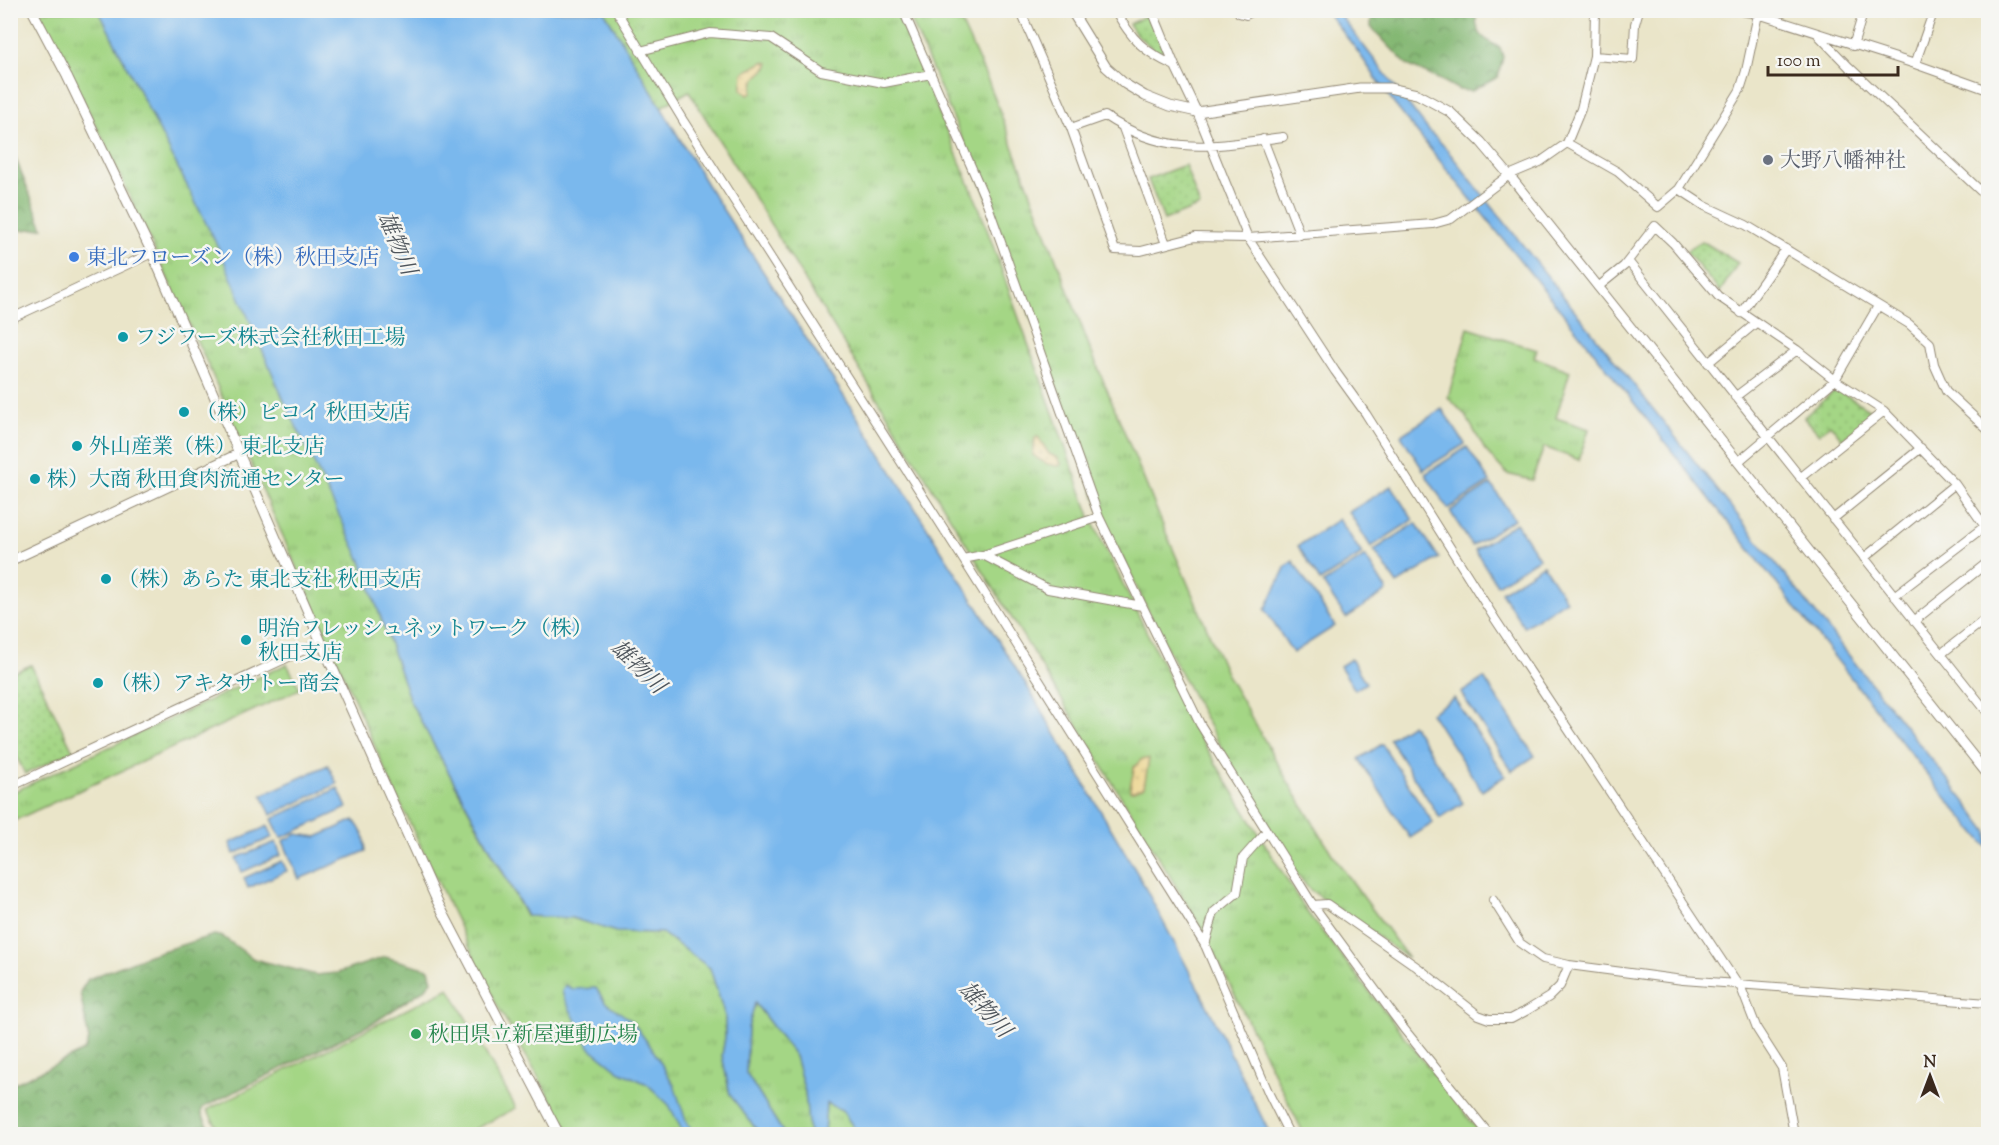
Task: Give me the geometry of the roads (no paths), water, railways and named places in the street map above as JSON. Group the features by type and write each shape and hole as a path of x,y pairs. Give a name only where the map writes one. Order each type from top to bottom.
{"street":[{"path":"32,10 67,76 152,253 321,642 437,901 559,1134"},
{"path":"616,10 684,122 963,558 1205,945 1269,1094 1289,1134"},
{"path":"903,10 987,202 1099,517 1200,724 1313,905 1404,1029 1489,1134"},
{"path":"1020,10 1071,128 1115,250 1141,251 1195,237 1248,238 1300,235 1433,224 1451,219 1509,175 1540,162 1567,142 1581,109 1594,56 1595,10"},
{"path":"1071,10 1106,67 1125,84 1145,96 1170,106 1197,112 1360,88 1389,88 1417,94 1450,112 1481,141 1509,175 1989,774"},
{"path":"1114,10 1129,35 1154,56 1175,66"},
{"path":"1152,10 1197,112 1248,238 1335,371 1366,414 1495,619 1739,985 1757,1029 1782,1068 1794,1134"},
{"path":"1238,10 1239,13 1246,15 1255,10"},
{"path":"1594,56 1633,59 1635,24 1639,10"},
{"path":"1735,10 1758,14 1989,90"},
{"path":"1853,45 1864,10"},
{"path":"1915,64 1934,10"},
{"path":"1567,142 1618,172 1658,207 1679,189 1740,90 1758,14"},
{"path":"640,51 710,33 751,36 771,38 821,71 884,83 931,74"},
{"path":"1818,35 1989,198"},
{"path":"1071,128 1105,116 1123,128 1164,144 1211,146 1283,137"},
{"path":"1123,128 1166,244"},
{"path":"1263,139 1300,235"},
{"path":"1679,189 1705,206 1746,225 1909,324 1930,343 1934,364 1946,391 1989,430"},
{"path":"1598,287 1628,261 1655,226 1673,243 1718,296 1797,350 1835,380 1884,411 1921,448 1955,484 1987,528 1894,596"},
{"path":"1741,313 1786,249"},
{"path":"10,320 152,253"},
{"path":"1628,261 1989,713"},
{"path":"1738,462 1835,380 1878,306"},
{"path":"1708,363 1756,323"},
{"path":"1736,397 1797,350"},
{"path":"1800,478 1884,411"},
{"path":"1833,519 1921,448"},
{"path":"10,561 240,453"},
{"path":"1864,558 1955,484"},
{"path":"963,558 983,555 1099,517"},
{"path":"983,555 1048,590 1142,606"},
{"path":"1914,621 1989,562"},
{"path":"1941,654 1985,620 1989,633"},
{"path":"10,787 321,642"},
{"path":"1205,945 1214,912 1237,893 1243,858 1266,832"},
{"path":"1494,900 1520,943 1543,959 1569,965 1633,975 1739,985 1989,1004"},
{"path":"1313,905 1327,904 1417,967 1478,1015 1489,1019 1511,1019 1549,997 1560,986 1569,965"},
{"path":"10,954 14,969 10,975"}],"water":[{"name":"雄物川","path":"99,11 604,11 709,188 867,432 1027,686 1139,876 1204,999 1270,1134 858,1134 842,1110 826,1103 824,1134 809,1134 805,1092 795,1056 755,1003 748,1028 746,1073 784,1134 760,1134 730,1095 722,1055 725,1016 710,968 662,933 616,932 572,918 527,916 410,701 361,561 285,403 218,247"},
{"path":"1326,11 1337,11 1429,131 1444,146 1967,804 1988,832 1988,848 1394,104"},
{"path":"1442,409 1465,444 1423,470 1401,435"},
{"path":"1467,447 1490,482 1448,509 1425,474"},
{"path":"1491,484 1514,519 1472,546 1450,511"},
{"path":"1391,486 1413,520 1371,547 1349,512"},
{"path":"1339,519 1362,554 1320,581 1298,546"},
{"path":"1416,523 1439,558 1397,584 1374,550"},
{"path":"1516,523 1539,558 1497,585 1475,550"},
{"path":"1365,556 1387,591 1346,618 1323,583"},
{"path":"1293,561 1335,626 1293,653 1265,610 1286,566"},
{"path":"1543,565 1566,600 1524,627 1501,592"},
{"path":"1351,659 1366,683 1355,690 1340,666"},
{"path":"1484,678 1535,756 1512,771 1461,693"},
{"path":"1454,698 1505,776 1482,791 1431,713"},
{"path":"1412,724 1463,803 1440,818 1389,739"},
{"path":"1382,744 1433,823 1410,838 1359,759"},
{"path":"328,765 337,784 271,815 262,795"},
{"path":"338,788 347,808 281,838 272,819"},
{"path":"354,820 364,835 366,851 299,879 283,841 297,834 317,837"},
{"path":"268,826 273,837 234,854 230,843"},
{"path":"276,842 281,855 242,872 236,858"},
{"path":"282,861 287,871 248,888 244,878"},
{"path":"565,985 573,989 596,988 605,1002 632,1021 674,1085 687,1124 695,1134 684,1134 669,1105 647,1084 619,1071 590,1048 564,998 562,991"}],"place":[{"name":"大野八幡神社","path":"1768,160"},
{"name":"東北フローズン（株）秋田支店","path":"74,257"},
{"name":"フジフーズ株式会社秋田工場","path":"123,337"},
{"name":"（株）ピコイ 秋田支店","path":"184,412"},
{"name":"外山産業（株） 東北支店","path":"77,446"},
{"name":"株）大商 秋田食肉流通センター","path":"35,479"},
{"name":"（株）あらた 東北支社 秋田支店","path":"106,579"},
{"name":"明治フレッシュネットワーク（株） 秋田支店","path":"246,640"},
{"name":"（株）アキタサトー商会","path":"98,683"},
{"name":"秋田県立新屋運動広場","path":"416,1034"}]}
